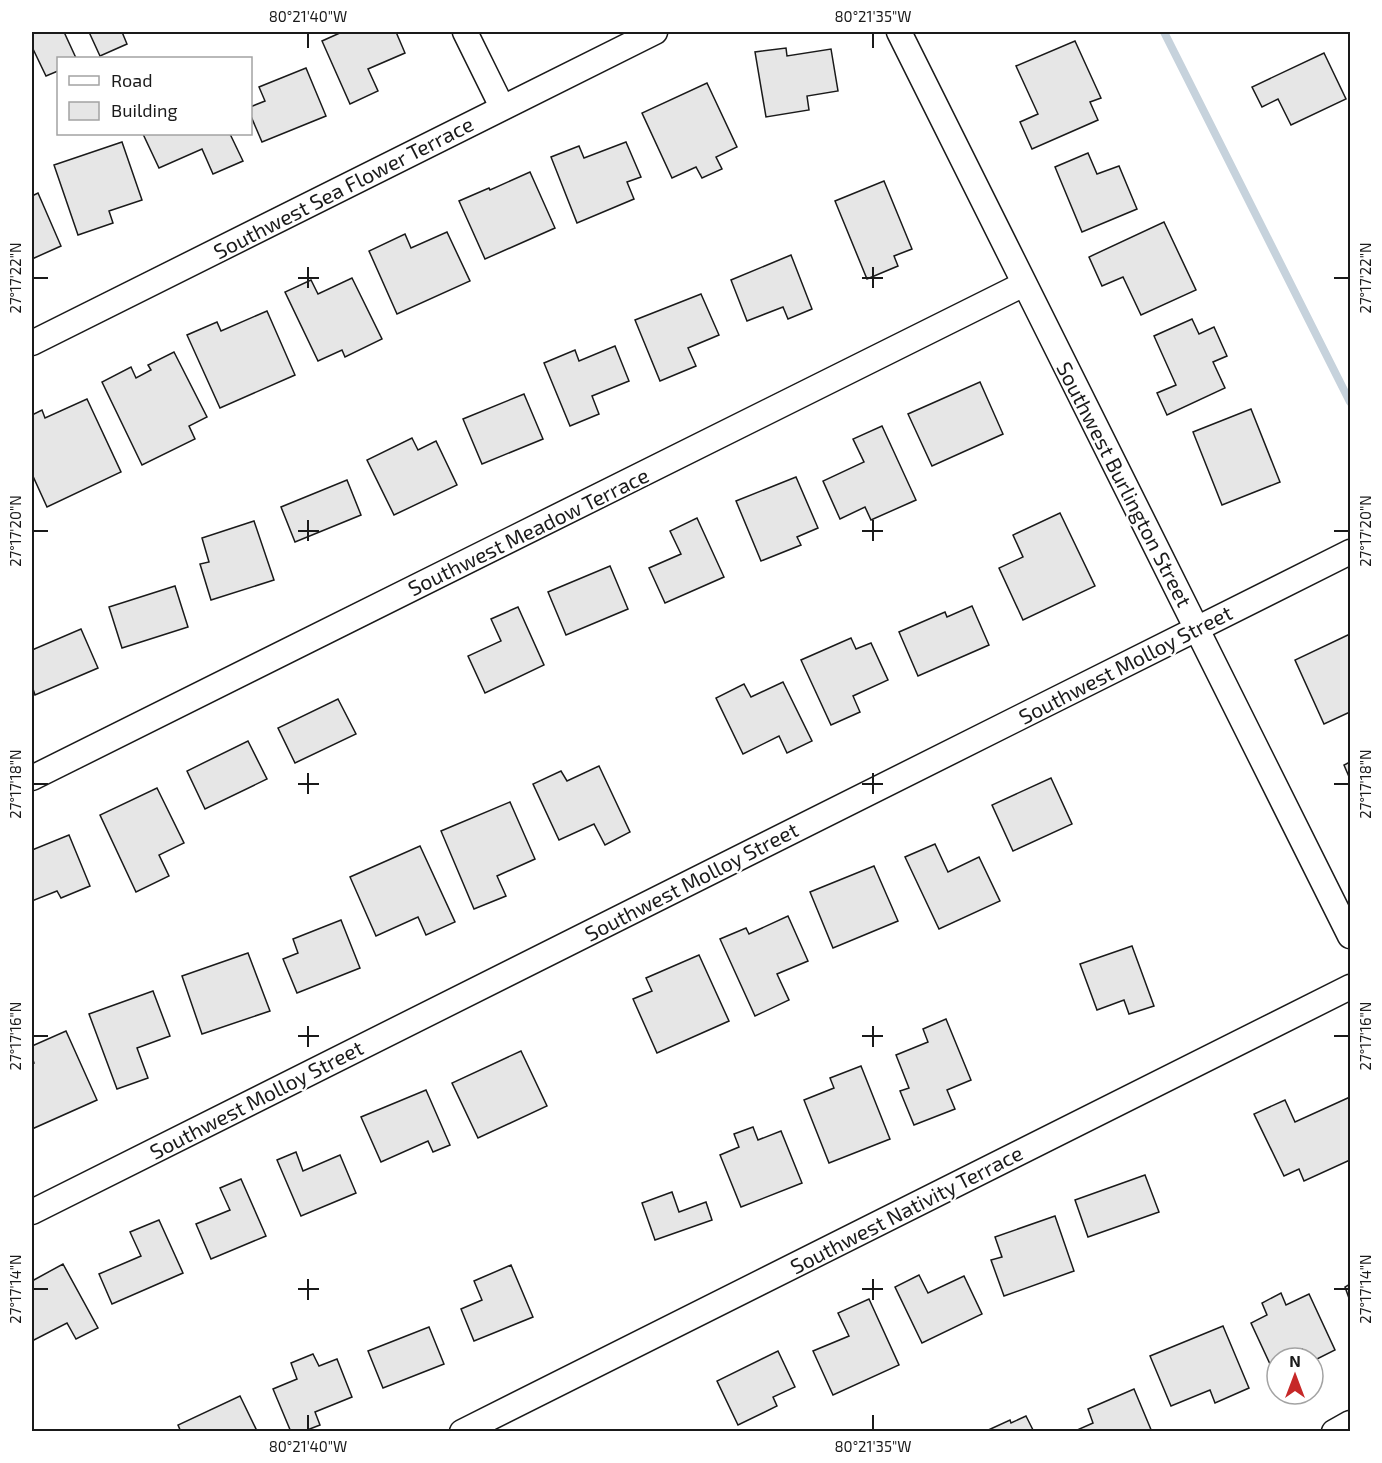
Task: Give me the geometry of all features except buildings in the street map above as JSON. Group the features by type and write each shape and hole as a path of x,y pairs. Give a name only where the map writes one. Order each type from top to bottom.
{"street":[{"path":"465,32 502,107"},
{"name":"Southwest Sea Flower Terrace","path":"32,343 655,32"},
{"name":"Southwest Burlington Street","path":"899,32 1350,936"},
{"name":"Southwest Meadow Terrace","path":"32,778 1024,284"},
{"name":"Southwest Molloy Street","path":"32,1212 1350,552"},
{"name":"Southwest Nativity Terrace","path":"462,1431 1350,987"},
{"path":"1334,1431 1350,1423"}],"waterway":[{"path":"1164,32 1350,402"}]}
